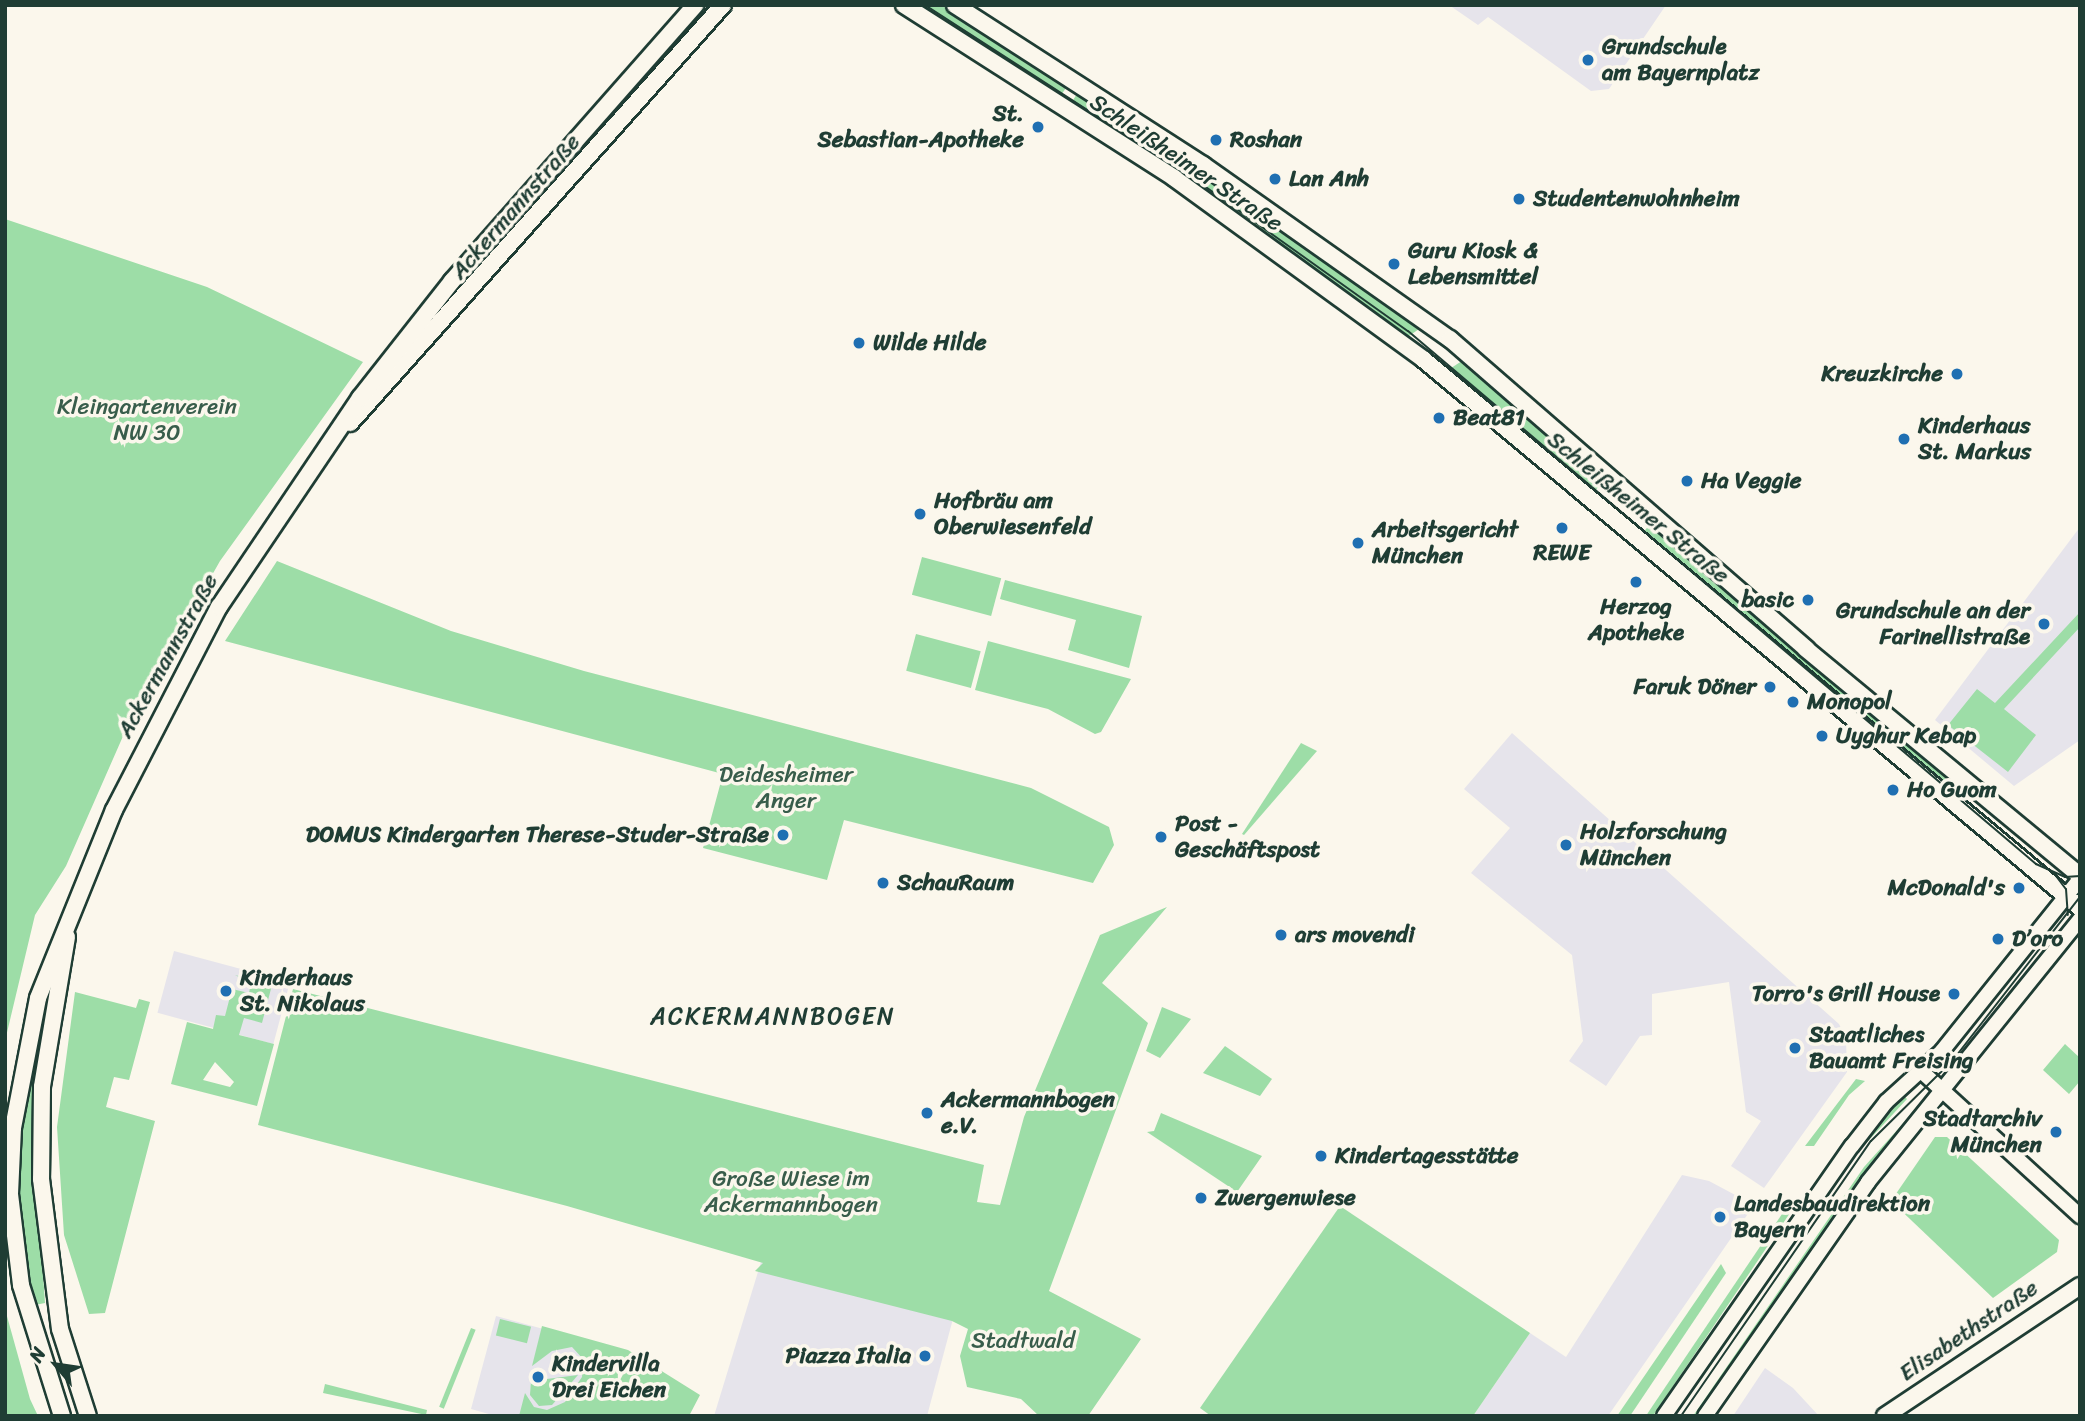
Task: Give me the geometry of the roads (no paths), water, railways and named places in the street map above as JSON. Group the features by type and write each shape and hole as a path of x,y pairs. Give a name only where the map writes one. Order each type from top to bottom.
{"main road":[{"name":"Ackermannstraße","path":"62,1416 21,1285 10,1156 31,1025 53,954 71,918 114,810 191,655 240,573 338,434 442,293 695,5"},
{"name":"Ackermannstraße","path":"338,434 433,337 723,5"},
{"name":"Schleißheimer Straße","path":"904,5 1196,193 1423,359 1754,631 2064,898 2080,908"},
{"name":"Schleißheimer Straße","path":"955,5 1203,165 1450,339 1796,641 2080,877"},
{"name":"Ackermannstraße","path":"71,918 42,1087 41,1179 60,1329 88,1416"},
{"name":"Elisabethstraße","path":"1885,1416 2080,1286"}],"street":[{"path":"1664,1416 1852,1146 1920,1070 1942,1051 2080,877"},
{"path":"1705,1416 1854,1202 2080,919"},
{"path":"1920,1070 2080,1216"}],"tram line":[{"path":"925,5 1196,180 1408,331 2036,864 2065,877 2080,876"},
{"path":"2053,872 2066,889 2068,915"},
{"path":"1681,1416 1871,1141 1953,1060 2080,897"}],"place":[{"name":"Grundschule am Bayernplatz","path":"1588,60"},
{"name":"St. Sebastian-Apotheke","path":"1038,127"},
{"name":"Roshan","path":"1216,140"},
{"name":"Lan Anh","path":"1275,179"},
{"name":"Studentenwohnheim","path":"1519,199"},
{"name":"Guru Kiosk & Lebensmittel","path":"1394,264"},
{"name":"Wilde Hilde","path":"859,343"},
{"name":"Kreuzkirche","path":"1957,374"},
{"name":"Beat81","path":"1439,418"},
{"name":"Kinderhaus St. Markus","path":"1904,439"},
{"name":"Ha Veggie","path":"1687,481"},
{"name":"Hofbräu am Oberwiesenfeld","path":"920,514"},
{"name":"REWE","path":"1562,528"},
{"name":"Arbeitsgericht München","path":"1358,543"},
{"name":"Herzog Apotheke","path":"1636,582"},
{"name":"basic","path":"1808,600"},
{"name":"Grundschule an der Farinellistraße","path":"2044,624"},
{"name":"Faruk Döner","path":"1770,687"},
{"name":"Monopol","path":"1793,702"},
{"name":"Uyghur Kebap","path":"1822,736"},
{"name":"Ho Guom","path":"1893,790"},
{"name":"DOMUS Kindergarten Therese-Studer-Straße","path":"783,835"},
{"name":"Post - Geschäftspost","path":"1161,837"},
{"name":"Holzforschung München","path":"1566,845"},
{"name":"SchauRaum","path":"883,883"},
{"name":"McDonald's","path":"2019,888"},
{"name":"ars movendi","path":"1281,935"},
{"name":"D’oro","path":"1998,939"},
{"name":"Kinderhaus St. Nikolaus","path":"226,991"},
{"name":"Torro's Grill House","path":"1954,994"},
{"name":"Staatliches Bauamt Freising","path":"1795,1048"},
{"name":"Ackermannbogen e.V.","path":"927,1113"},
{"name":"Stadtarchiv München","path":"2056,1132"},
{"name":"Kindertagesstätte","path":"1321,1156"},
{"name":"Zwergenwiese","path":"1201,1198"},
{"name":"Landesbaudirektion Bayern","path":"1720,1217"},
{"name":"Piazza Italia","path":"925,1356"},
{"name":"Kindervilla Drei Eichen","path":"538,1377"}],"district":[{"name":"ACKERMANNBOGEN","path":"773,1017"}],"park label":[{"name":"Kleingartenverein NW 30","path":"147,420"},
{"name":"Deidesheimer Anger","path":"786,788"},
{"name":"Große Wiese im Ackermannbogen","path":"791,1192"},
{"name":"Stadtwald","path":"1023,1341"}]}
